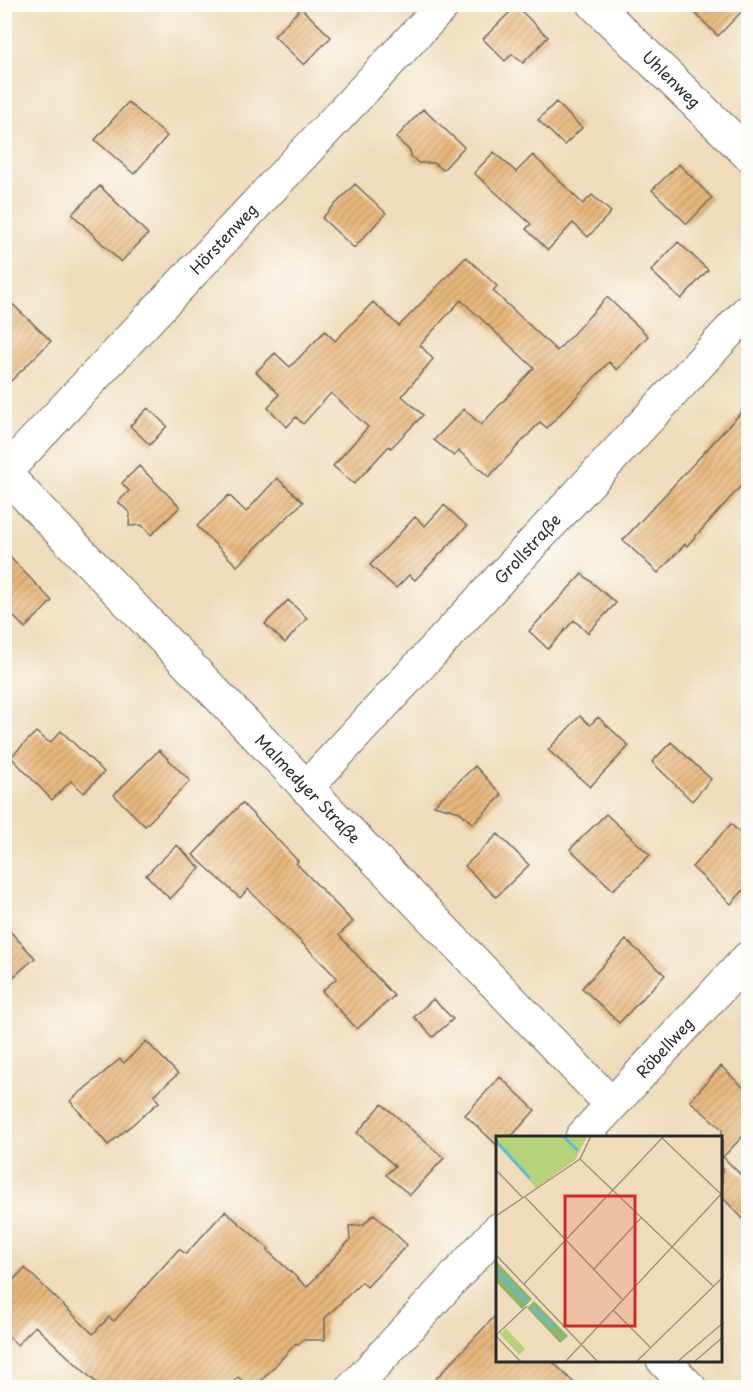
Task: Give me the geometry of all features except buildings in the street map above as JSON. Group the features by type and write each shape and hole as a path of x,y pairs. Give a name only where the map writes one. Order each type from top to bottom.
{"street":[{"name":"Hörstenweg","path":"4,473 444,4"},
{"name":"Uhlenweg","path":"594,4 748,154"},
{"name":"Grollstraße","path":"306,788 748,311"},
{"name":"Malmedyer Straße","path":"4,473 611,1104"},
{"name":"Röbellweg","path":"583,1136 748,958"},
{"path":"353,1388 496,1232"},
{"path":"665,1362 690,1388"}]}
